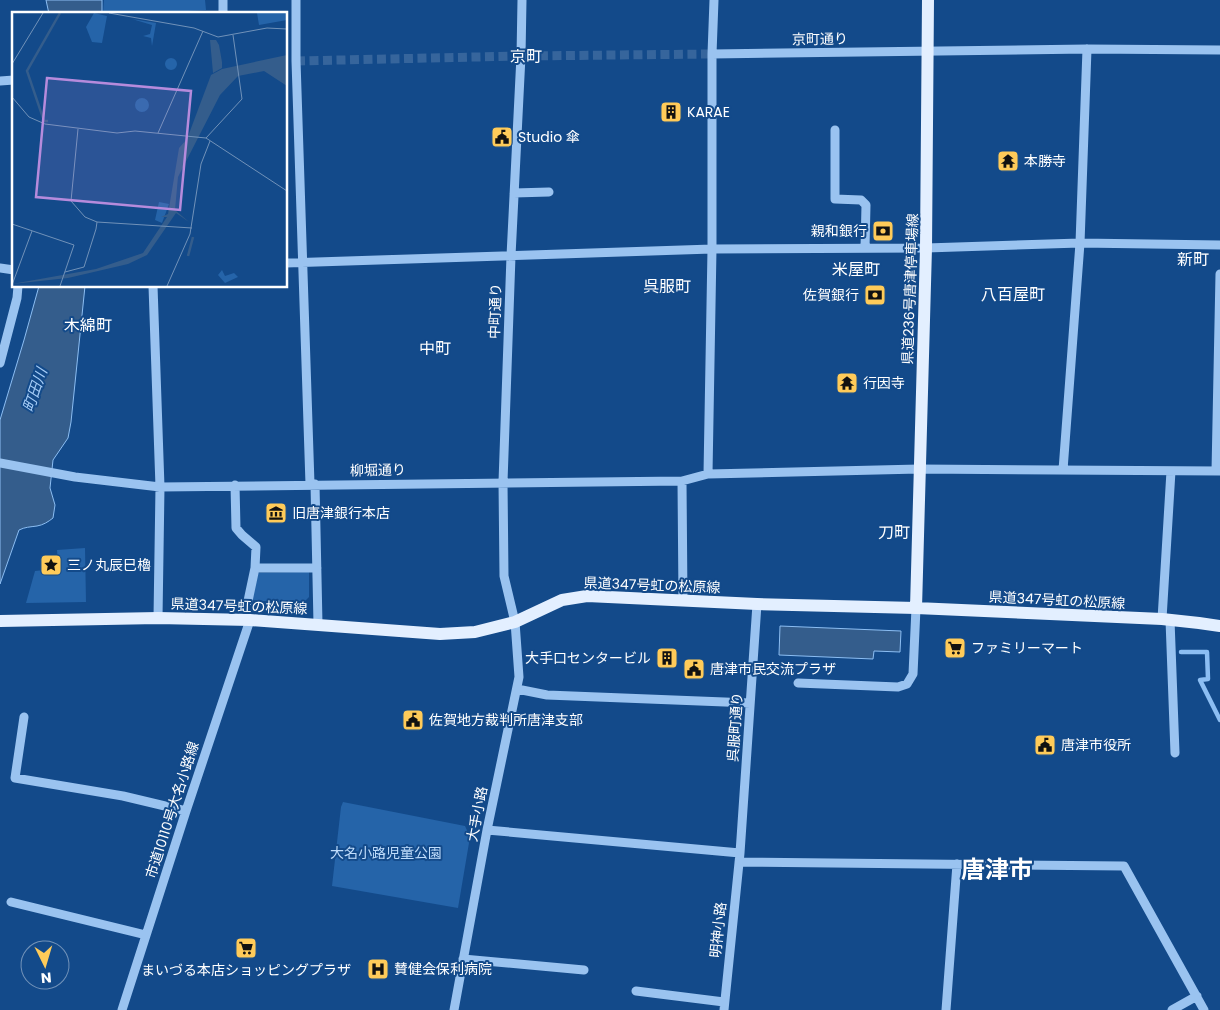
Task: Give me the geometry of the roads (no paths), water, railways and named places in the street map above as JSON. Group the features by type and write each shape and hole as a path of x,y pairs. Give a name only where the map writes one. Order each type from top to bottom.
{"main road":[{"name":"県道236号唐津停車場線","path":"916,608 926,248 928,0"},
{"name":"県道347号虹の松原線","path":"2,621 158,618 250,620 440,634 475,632 515,622 562,600 587,596 756,604 916,608 1166,620 1220,626"}],"street":[{"path":"296,0 291,61 317,568 318,624"},
{"name":"中町通り","path":"515,622 504,576 503,482 510,256 522,0"},
{"path":"708,474 714,0"},
{"path":"1063,470 1080,244 1087,49"},
{"name":"京町通り","path":"712,54 1087,49 1220,50"},
{"path":"835,130 835,199 861,200 866,206 865,248"},
{"path":"514,193 549,192"},
{"path":"288,263 712,249 926,248 1080,244 1220,245"},
{"path":"1218,471 1220,274"},
{"path":"0,363 17,298 18,288"},
{"path":"153,288 160,487 158,618"},
{"name":"柳堀通り","path":"0,463 75,477 160,487 682,481 708,474 919,469 1218,471"},
{"path":"1171,471 1166,620 1174,753"},
{"path":"682,481 683,600"},
{"path":"235,486 236,528 256,547 248,601"},
{"path":"254,568 317,568"},
{"name":"呉服町通り","path":"740,853 756,604"},
{"path":"798,683 898,687 907,684 913,674 916,608"},
{"name":"市道10110号大名小路線","path":"122,1010 250,620"},
{"name":"大手小路","path":"454,1010 487,830 520,677 515,622"},
{"path":"517,689 548,695 750,703"},
{"path":"24,718 15,778 123,796 186,812"},
{"path":"487,830 740,853"},
{"name":"明神小路","path":"724,1006 740,853"},
{"path":"739,862 1124,866 1204,1010"},
{"path":"946,1010 957,864"},
{"path":"11,902 146,935"},
{"path":"463,960 584,970"},
{"path":"636,990 724,1006"},
{"path":"1172,1010 1197,996"}],"water":[{"path":"46,0 102,0 102,12 49,12"},
{"name":"町田川","path":"38,288 85,288 71,422 68,438 53,460 50,488 55,505 53,518 41,525 19,530 0,584 0,420"},
{"path":"780,626 901,631 900,652 874,651 873,659 779,655"}],"waterway":[{"path":"1181,652 1207,652 1208,679 1200,680 1220,720"}],"tunnel":[{"path":"296,61 712,54"}],"place":[{"name":"KARAE","path":"671,112"},
{"name":"Studio 傘","path":"502,137"},
{"name":"本勝寺","path":"1008,161"},
{"name":"親和銀行","path":"883,231"},
{"name":"佐賀銀行","path":"875,295"},
{"name":"行因寺","path":"847,383"},
{"name":"旧唐津銀行本店","path":"276,513"},
{"name":"三ノ丸辰巳櫓","path":"51,565"},
{"name":"ファミリーマート","path":"955,648"},
{"name":"大手口センタービル","path":"667,658"},
{"name":"唐津市民交流プラザ","path":"694,669"},
{"name":"佐賀地方裁判所唐津支部","path":"413,720"},
{"name":"唐津市役所","path":"1045,745"},
{"name":"まいづる本店ショッピングプラザ","path":"246,948"},
{"name":"賛健会保利病院","path":"378,969"}],"district":[{"name":"京町","path":"526,56"},
{"name":"新町","path":"1193,259"},
{"name":"米屋町","path":"856,269"},
{"name":"呉服町","path":"667,286"},
{"name":"八百屋町","path":"1013,294"},
{"name":"木綿町","path":"88,325"},
{"name":"中町","path":"435,348"},
{"name":"刀町","path":"894,532"},
{"name":"唐津市","path":"997,870"}],"park label":[{"name":"大名小路児童公園","path":"386,853"}]}
